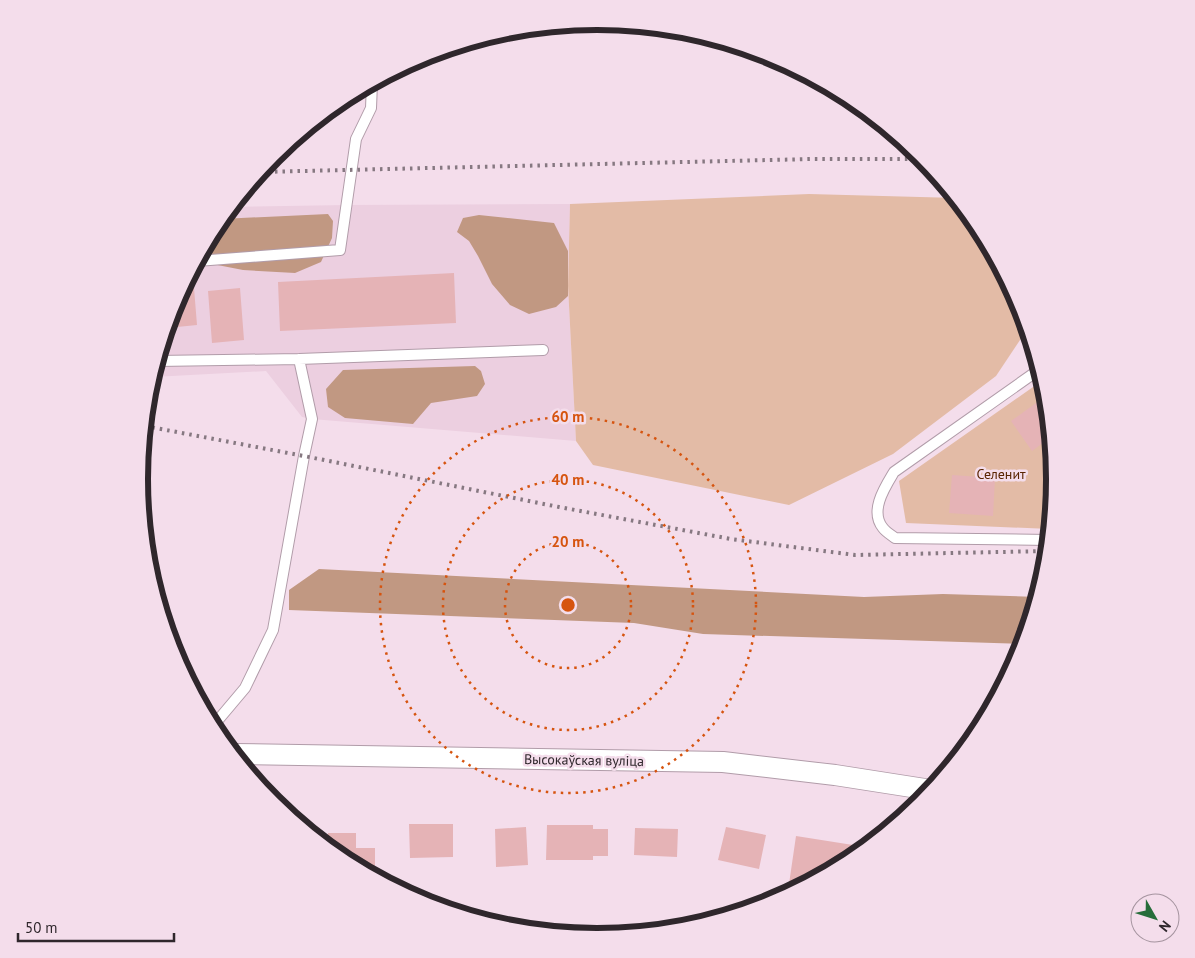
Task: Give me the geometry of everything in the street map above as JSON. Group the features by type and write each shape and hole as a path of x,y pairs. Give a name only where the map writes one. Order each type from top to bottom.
{"street":[{"name":"Высокаўская вуліца","path":"243,754 723,762 835,775 922,789"}],"lane":[{"path":"206,260 340,250 356,138 371,108 372,91"},
{"path":"165,361 299,359 542,350"},
{"path":"219,719 245,688 273,630 312,420 299,359"},
{"path":"1033,373 894,472 882,493 877,513 882,527 895,538 1043,540"}],"shaded area":[{"path":"570,204 568,286 576,441 302,417 266,371 161,377 172,335 195,280 209,254 240,207"},
{"path":"328,214 333,221 332,238 321,262 295,273 243,270 204,262 232,218"},
{"path":"479,215 554,223 568,251 568,296 556,307 529,314 510,305 492,284 469,241 457,232 463,218"},
{"path":"475,366 481,371 485,384 477,396 431,403 413,424 345,418 328,407 326,389 343,370"},
{"path":"319,569 864,597 943,594 1030,597 1015,644 703,634 634,623 289,610 289,590"}],"green space":[{"path":"809,194 947,198 971,230 1000,280 1023,335 996,376 893,454 789,505 593,465 576,441 568,286 570,204"},
{"name":"Селенит","path":"1036,385 1046,450 1046,508 1044,529 906,523 899,481"}],"building":[{"path":"454,273 456,323 280,331 278,282"},
{"path":"191,288 194,288 197,325 175,327 183,307"},
{"path":"240,288 244,340 212,343 208,291"},
{"path":"1040,400 1045,441 1032,451 1011,421"},
{"path":"952,475 995,478 993,516 949,513"},
{"path":"409,824 453,824 453,857 410,858"},
{"path":"547,825 593,825 593,829 608,829 608,856 593,856 593,860 546,860"},
{"path":"526,827 528,865 496,867 495,829"},
{"path":"726,827 766,835 759,869 718,860"},
{"path":"635,828 678,829 677,857 634,855"},
{"path":"328,833 356,833 356,848 375,848 375,869 348,852 328,838"},
{"path":"796,836 853,845 853,848 822,868 789,884"}],"railway":[{"path":"271,172 812,159 912,159"},
{"path":"151,427 731,539 855,555 1041,551"}]}
